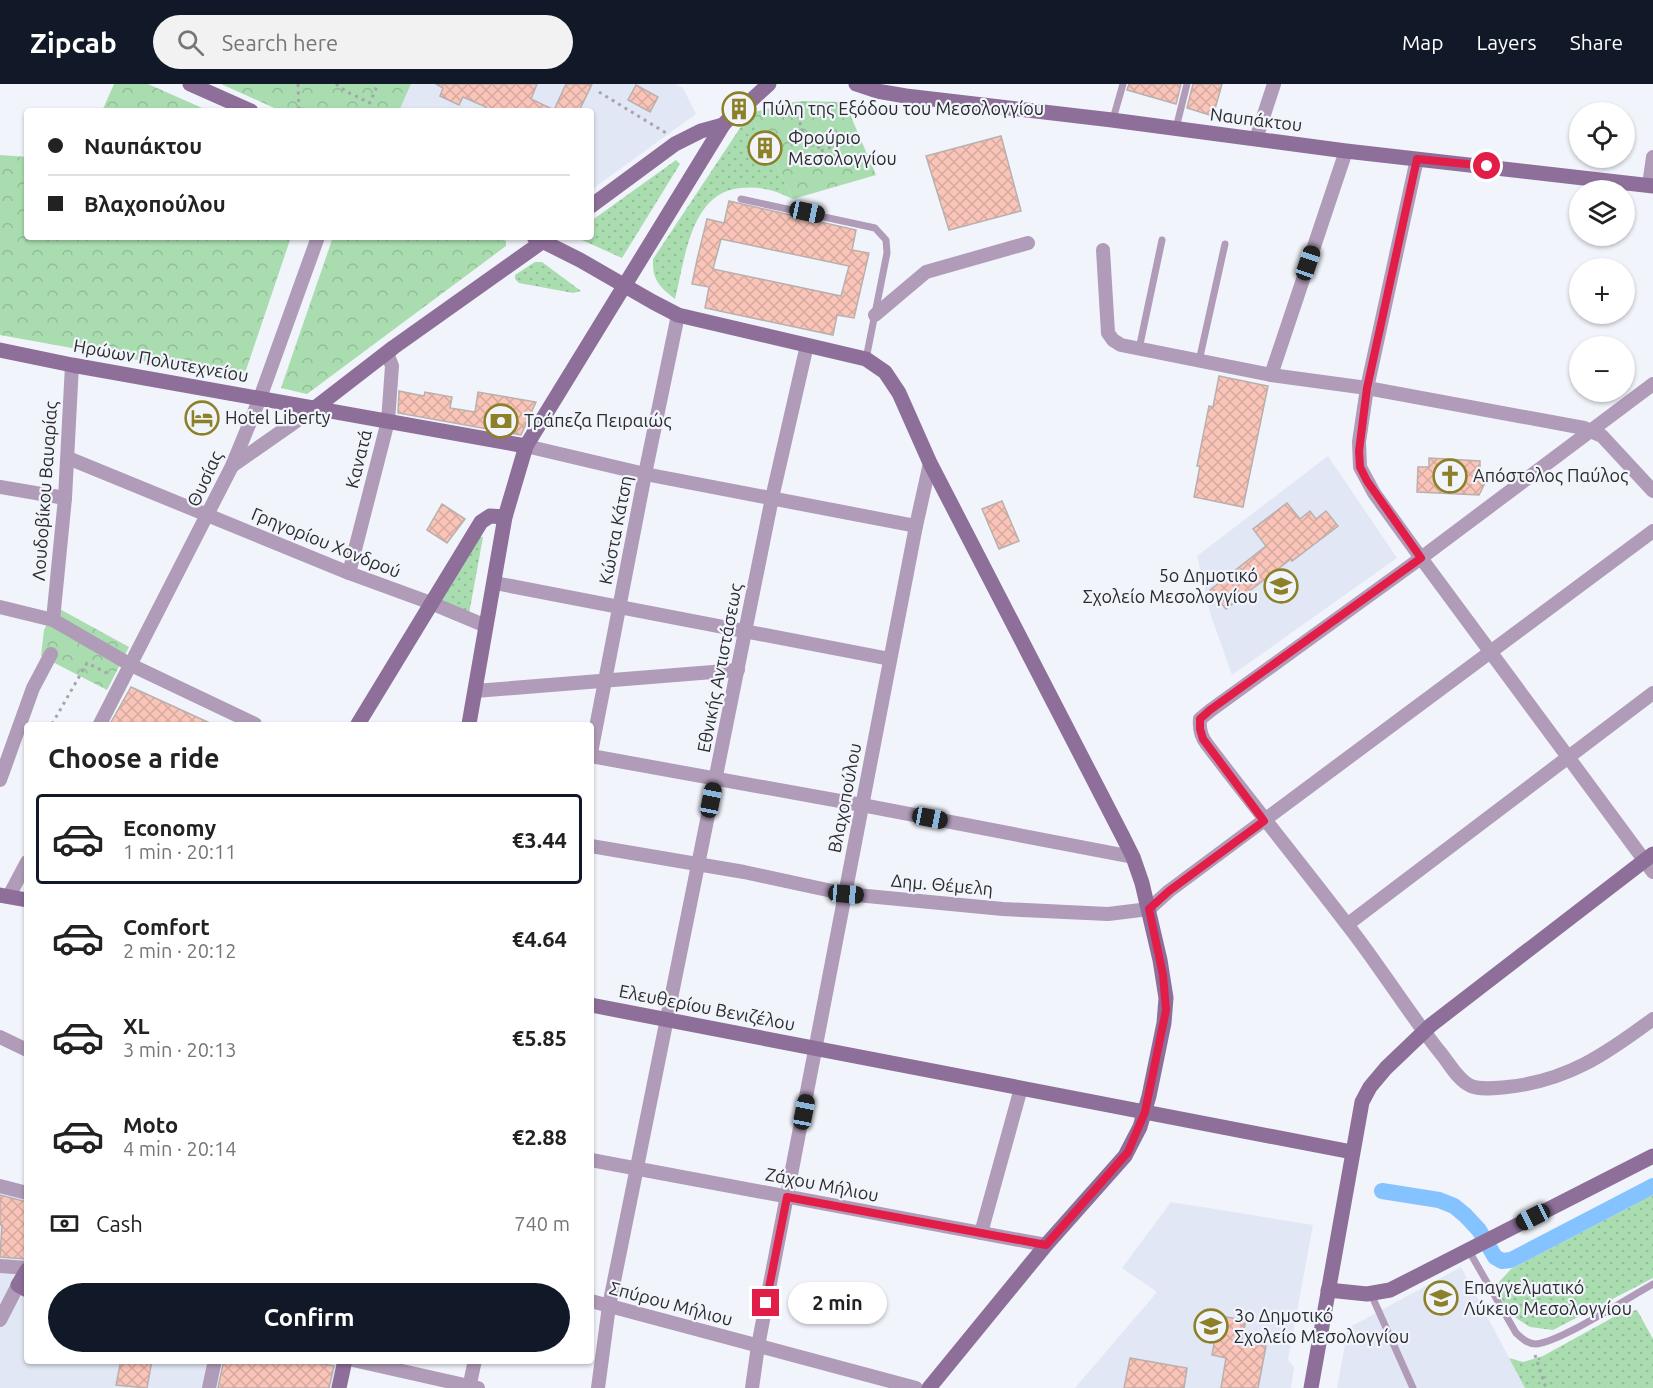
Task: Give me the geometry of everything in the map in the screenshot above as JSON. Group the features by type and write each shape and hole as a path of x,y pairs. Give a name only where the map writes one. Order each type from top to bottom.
{"street":[{"path":"190,84 244,108"},
{"path":"469,722 505,517 526,446 723,125 769,84"},
{"name":"Ναυπάκτου","path":"856,84 877,91 906,96 1346,151 1651,185"},
{"path":"1256,139 1274,84"},
{"path":"594,204 675,144 701,131 723,125"},
{"path":"1271,375 1346,151"},
{"path":"1651,185 1653,157"},
{"path":"1311,1388 1352,1152 1366,1092 1393,1061 1424,1032 1650,862 1490,652 1374,493 1360,467 1359,442 1367,388 1417,159"},
{"name":"Θυσίας","path":"101,722 231,466 260,398 317,240"},
{"path":"231,466 315,408 539,240"},
{"path":"546,240 678,315 866,359 885,372 899,393 930,463 1133,857 1149,909 1163,975 1166,1010 1145,1112 1128,1152 1046,1245 929,1388"},
{"path":"875,315 926,272 1028,243"},
{"path":"1103,250 1108,333 1120,345 1271,375 1367,388 1591,430 1607,441 1653,491"},
{"name":"Κώστα Κάτση","path":"594,739 678,315"},
{"name":"Εθνικής Αντιστάσεως","path":"598,1388 609,1306 772,498 807,345"},
{"name":"Ηρώων Πολυτεχνείου","path":"0,350 72,365 526,446"},
{"name":"Κανατά","path":"349,573 388,421 392,366 387,353"},
{"name":"Λουδοβίκου Βαυαρίας","path":"53,620 68,458 72,365"},
{"path":"1653,384 1421,558 1200,719 1203,739 1264,821 1348,924 1424,1032 1467,1083 1479,1088 1498,1088 1549,1080 1574,1070 1626,1039 1653,1018"},
{"path":"526,446 645,474 916,526"},
{"name":"Γρηγορίου Χονδρού","path":"68,458 486,627"},
{"name":"Βλαχοπούλου","path":"752,1388 758,1346 890,659 930,463"},
{"path":"0,487 65,498"},
{"path":"359,722 481,522 490,516 505,517"},
{"path":"1149,909 1169,891 1653,531"},
{"path":"495,583 890,659"},
{"path":"0,607 53,620 131,665 251,722"},
{"path":"0,780 33,688 51,654"},
{"path":"474,691 738,670"},
{"path":"1348,924 1653,693"},
{"path":"594,756 1133,857"},
{"name":"Δημ. Θέμελη","path":"594,846 699,864 846,894 1032,911 1108,914 1149,909"},
{"path":"24,866 4,895 24,899"},
{"name":"Ελευθερίου Βενιζέλου","path":"594,1006 1352,1152"},
{"path":"0,1037 24,1049"},
{"path":"981,1233 1021,1088"},
{"path":"1328,1290 1371,1294 1396,1287 1653,1156"},
{"name":"Ζάχου Μήλιου","path":"594,1161 1046,1245"},
{"path":"0,1186 24,1192"},
{"path":"0,1266 24,1269"},
{"path":"0,1320 23,1288"},
{"name":"Σπύρου Μήλιου","path":"594,1302 916,1388"},
{"path":"209,1388 214,1364"},
{"path":"339,1388 344,1364"},
{"path":"370,1364 472,1387 475,1364"}],"lane":[{"path":"1112,120 1123,84"},
{"path":"1176,129 1187,84"},
{"path":"741,199 875,228 886,240 887,253 866,359"},
{"path":"1139,350 1162,240"},
{"path":"1199,362 1225,244"},
{"path":"1473,1248 1516,1333 1533,1344 1564,1334 1653,1284"},
{"path":"1371,1294 1413,1388"}],"path":[{"path":"298,84 299,108"},
{"path":"336,84 370,104"},
{"path":"368,108 378,84"},
{"path":"599,92 670,136"},
{"path":"795,108 807,146"},
{"path":"821,150 854,138"},
{"path":"815,145 821,150 822,156 819,162 810,165 804,162 801,156 803,149 807,146 815,145"},
{"path":"53,722 87,663 123,681"},
{"path":"1533,1344 1535,1360 1546,1388"}],"shaded area":[{"path":"411,84 675,84 683,88 696,114 594,188 594,108 400,108"},
{"name":"5ο Δημοτικό Σχολείο Μεσολογγίου","path":"1328,456 1397,558 1232,675 1210,613 1197,556"},
{"path":"0,1182 24,1187 24,1364 348,1364 344,1388 0,1388"},
{"name":"3ο Δημοτικό Σχολείο Μεσολογγίου","path":"1171,1202 1313,1225 1288,1360 1294,1367 1291,1388 1075,1388 1157,1292 1122,1268"},
{"name":"Επαγγελματικό Λύκειο Μεσολογγίου","path":"1461,1267 1525,1388 1337,1388 1348,1328"}],"green space":[{"path":"114,84 148,84 202,108 103,108"},
{"path":"221,84 411,84 400,108 274,108"},
{"path":"805,101 842,102 846,105 876,175 793,199 750,113"},
{"path":"750,113 793,199 767,189 740,188 723,193 710,202 692,231 675,299 655,277 653,259"},
{"path":"0,155 24,157 24,240 290,240 243,379 0,335"},
{"path":"676,160 680,164 622,258 582,240 594,240 594,219"},
{"path":"332,240 506,241 506,246 307,394 281,388"},
{"path":"535,262 542,262 581,291 573,293 519,283 515,275"},
{"path":"480,537 483,537 469,614 441,602"},
{"path":"56,607 129,647 107,690 41,656 44,630"},
{"path":"1653,1195 1653,1278 1553,1330 1530,1327 1516,1318 1502,1301 1499,1282 1511,1269"},
{"path":"1637,1310 1653,1339 1653,1388 1525,1388 1509,1358 1523,1362 1543,1356 1619,1314"}],"building":[{"path":"436,84 537,84 531,99 550,108 486,108 463,97 459,105 440,96 443,88"},
{"path":"566,84 592,84 580,108 555,108"},
{"path":"1129,84 1181,84 1176,104 1127,90"},
{"path":"1193,84 1222,84 1213,116 1187,108"},
{"path":"636,85 658,97 650,112 628,100"},
{"path":"1001,136 1021,211 949,230 926,156"},
{"path":"729,201 856,230 852,250 869,253 854,318 837,315 833,335 705,308 709,287 692,284 697,260 707,219 724,223","holes":["721,239 849,266 841,296 713,269"]},
{"path":"1219,376 1268,386 1243,507 1194,497 1200,466 1197,466 1209,406 1213,407"},
{"path":"399,391 424,396 425,392 452,397 450,408 475,412 478,392 536,402 521,435 398,413"},
{"name":"Απόστολος Παύλος","path":"1429,458 1480,461 1480,470 1485,483 1479,495 1417,492 1418,467 1429,467"},
{"path":"1002,501 1019,541 999,549 982,509"},
{"path":"1287,503 1300,519 1310,511 1316,519 1326,511 1338,526 1226,609 1210,590 1266,546 1253,529"},
{"path":"442,504 465,519 447,543 427,530"},
{"path":"131,687 208,722 111,722"},
{"path":"0,1195 24,1201 24,1259 0,1257 2,1225 0,1225"},
{"name":"3ο Δημοτικό Σχολείο Μεσολογγίου","path":"1219,1316 1246,1320 1241,1342 1266,1346 1258,1388 1221,1388 1226,1358 1212,1355"},
{"name":"3ο Δημοτικό Σχολείο Μεσολογγίου","path":"1130,1358 1187,1368 1184,1388 1124,1388"},
{"path":"120,1364 151,1364 147,1388 116,1385"},
{"path":"223,1364 323,1364 334,1366 329,1388 218,1388"}],"waterway":[{"path":"1382,1191 1439,1200 1454,1206 1479,1230 1495,1257 1502,1261 1511,1260 1653,1186"}],"place":[{"name":"Πύλη της Εξόδου του Μεσολογγίου","path":"739,109"},
{"name":"Φρούριο Μεσολογγίου","path":"765,148"},
{"name":"Hotel Liberty","path":"202,418"},
{"name":"Τράπεζα Πειραιώς","path":"501,421"},
{"name":"Απόστολος Παύλος","path":"1450,476"},
{"name":"5ο Δημοτικό Σχολείο Μεσολογγίου","path":"1281,586"},
{"name":"Επαγγελματικό Λύκειο Μεσολογγίου","path":"1441,1298"},
{"name":"3ο Δημοτικό Σχολείο Μεσολογγίου","path":"1211,1326"}],"route":[{"path":"766,1303 787,1197 1046,1245 1128,1152 1147,1106 1166,1010 1163,975 1149,909 1169,891 1264,821 1201,736 1200,719 1421,558 1374,493 1360,467 1359,451 1363,408 1417,159 1487,166"}]}
